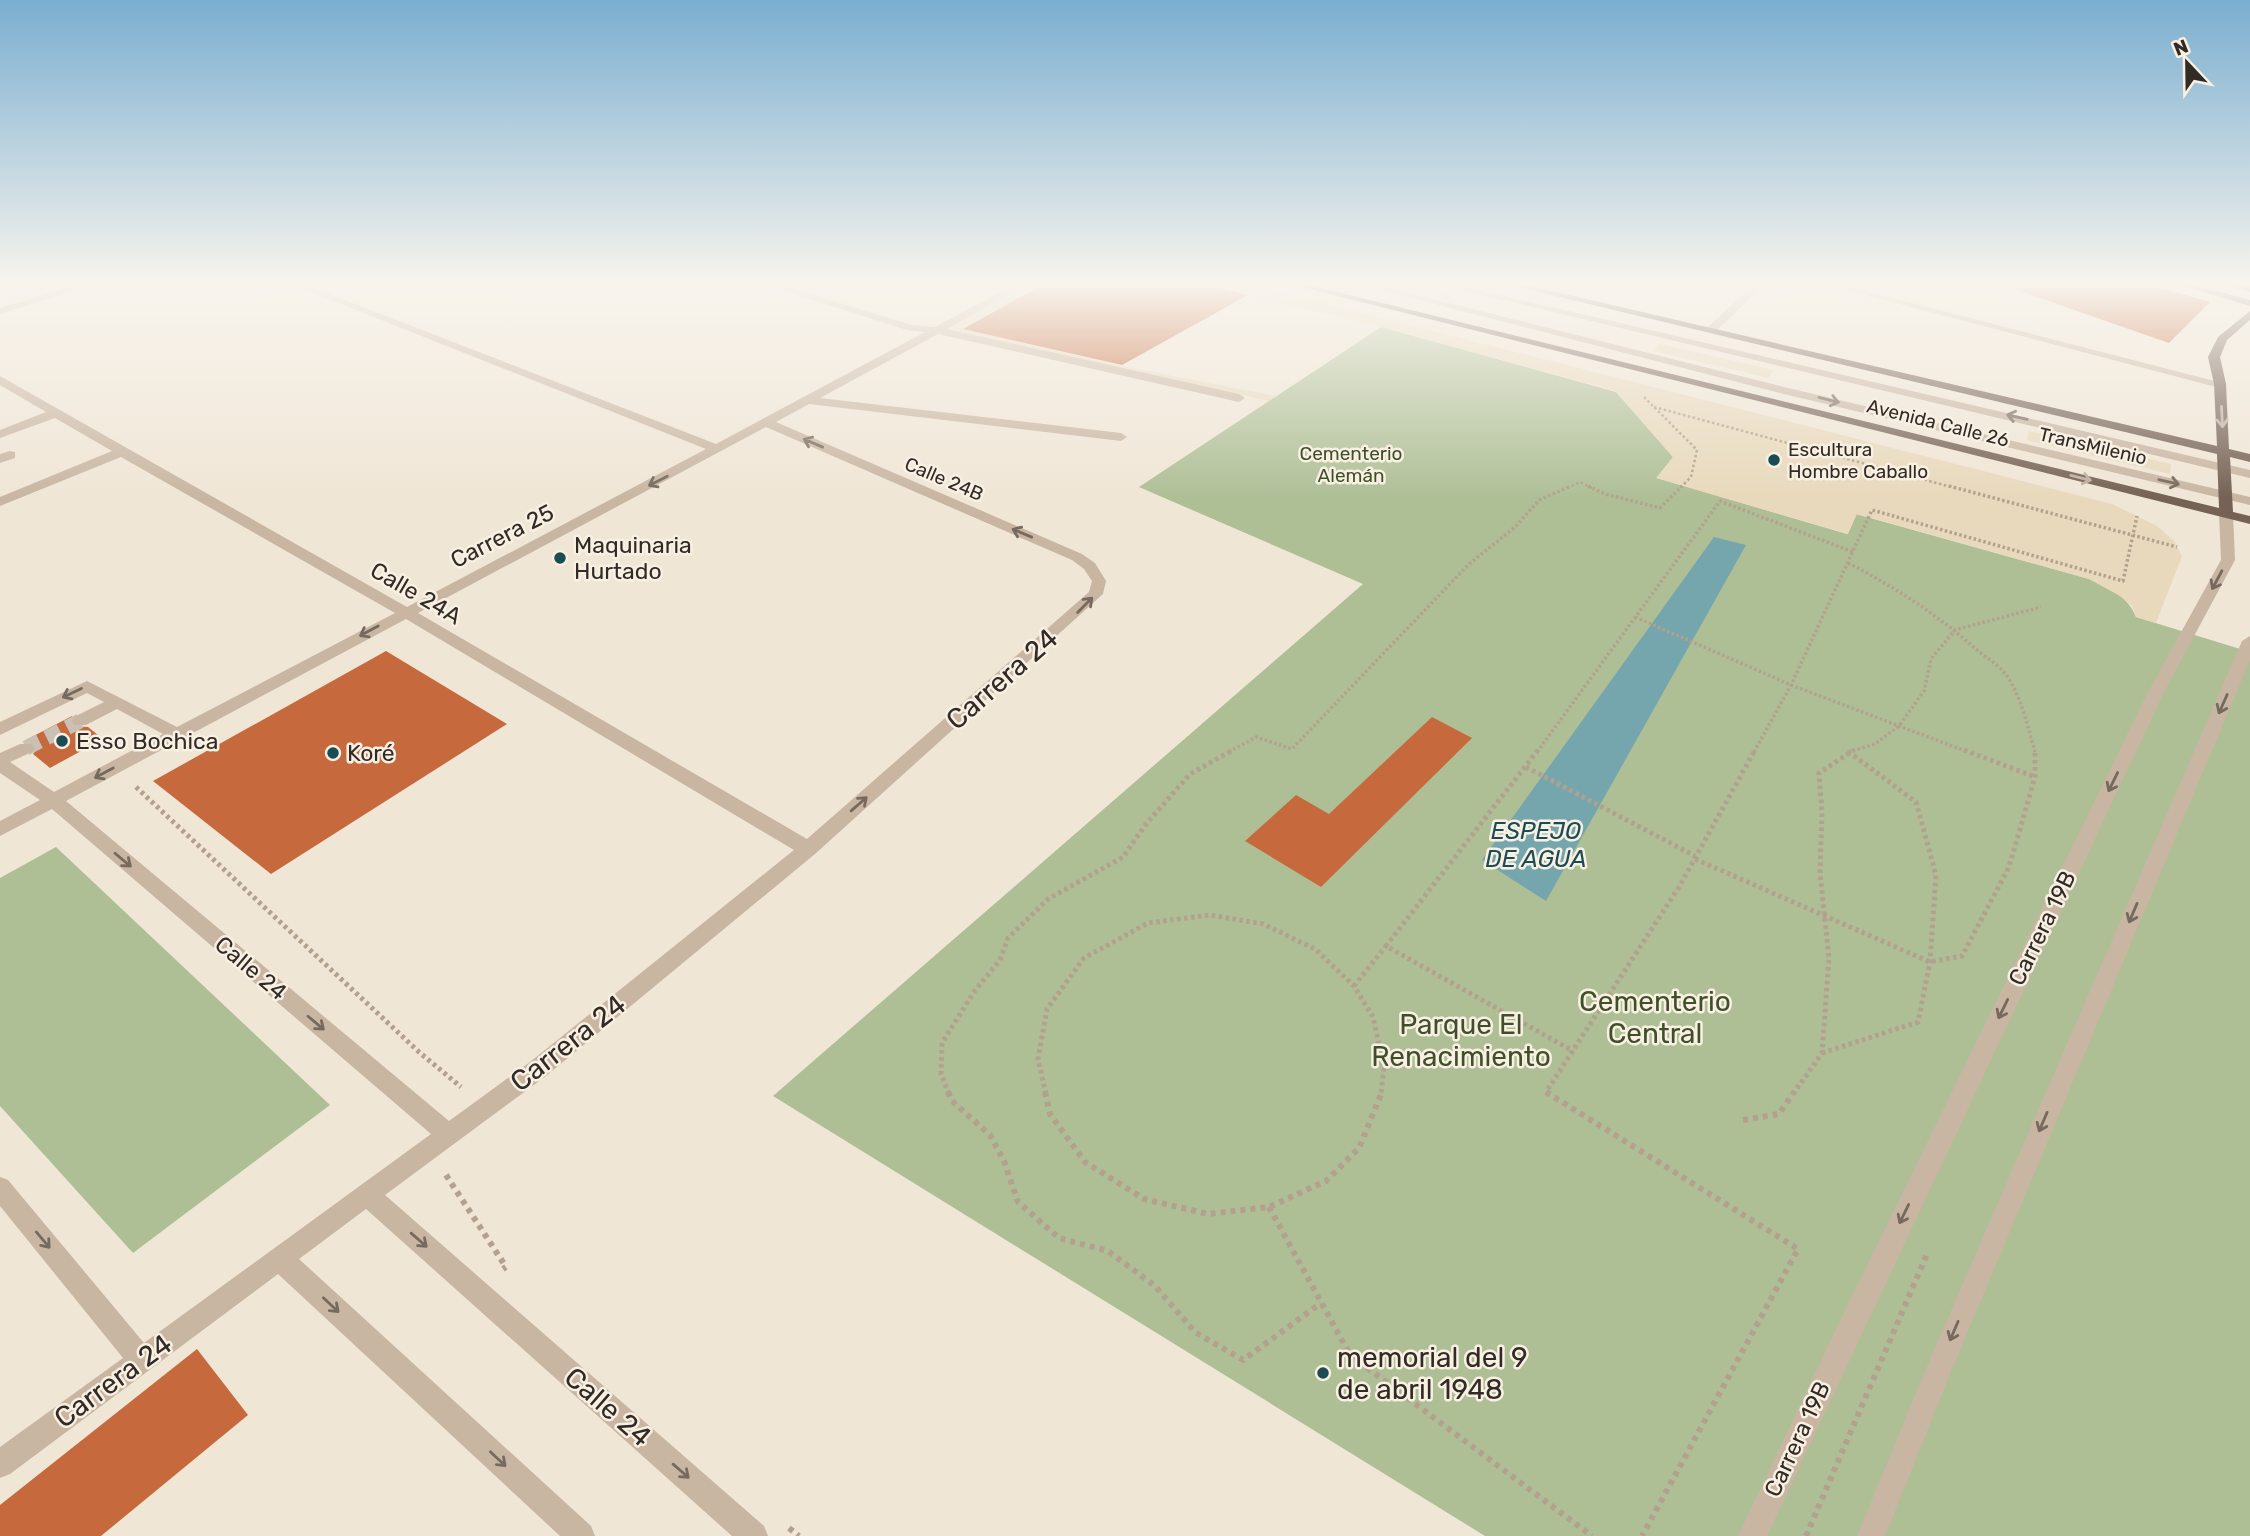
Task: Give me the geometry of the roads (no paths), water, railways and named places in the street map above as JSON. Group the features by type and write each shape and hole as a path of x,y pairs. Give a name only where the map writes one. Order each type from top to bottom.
{"main road":[{"name":"Avenida Calle 26","path":"1592,355 2226,505 2250,520"},
{"name":"Avenida Calle 26","path":"1820,355 2250,458"},
{"name":"Carrera 19B","path":"2215,355 2220,384 2226,505"}],"street":[{"path":"477,355 718,449"},
{"name":"Carrera 25","path":"0,829 891,355"},
{"path":"1046,355 1239,398"},
{"name":"TransMilenio","path":"1645,355 2226,505 2250,501"},
{"name":"TransMilenio","path":"1744,355 2250,474"},
{"path":"2105,355 2220,384"},
{"name":"Calle 24A","path":"0,380 121,452 405,612 808,849"},
{"path":"808,400 1121,437"},
{"path":"0,434 56,414"},
{"name":"Calle 24B","path":"766,422 1077,557 1090,566 1099,580"},
{"path":"0,502 121,452"},
{"name":"Carrera 19B","path":"1752,1536 1857,1311 2150,705 2228,560 2226,505"},
{"name":"Carrera 24","path":"0,1464 538,1069 808,849 1080,611 1096,594 1099,580"},
{"path":"1871,1536 1940,1366 2250,641"},
{"path":"0,729 87,686 176,734"},
{"path":"80,721 117,703"},
{"path":"0,762 26,748"},
{"name":"Calle 24","path":"0,762 52,800 449,1135"},
{"path":"0,1188 141,1360"},
{"name":"Calle 24","path":"367,1195 754,1536"},
{"path":"280,1259 559,1525 581,1536"}],"water":[{"name":"ESPEJO DE AGUA","path":"1714,537 1746,545 1546,901 1482,860"}],"tunnel":[{"path":"26,748 80,721"}],"place":[{"name":"Escultura Hombre Caballo","path":"1774,460"},
{"name":"Maquinaria Hurtado","path":"560,558"},
{"name":"Esso Bochica","path":"62,741"},
{"name":"Koré","path":"333,753"},
{"name":"memorial del 9 de abril 1948","path":"1323,1373"}],"park label":[{"name":"Cementerio Alemán","path":"1351,464"},
{"name":"Cementerio Central","path":"1655,1017"},
{"name":"Parque El Renacimiento","path":"1461,1040"}]}
